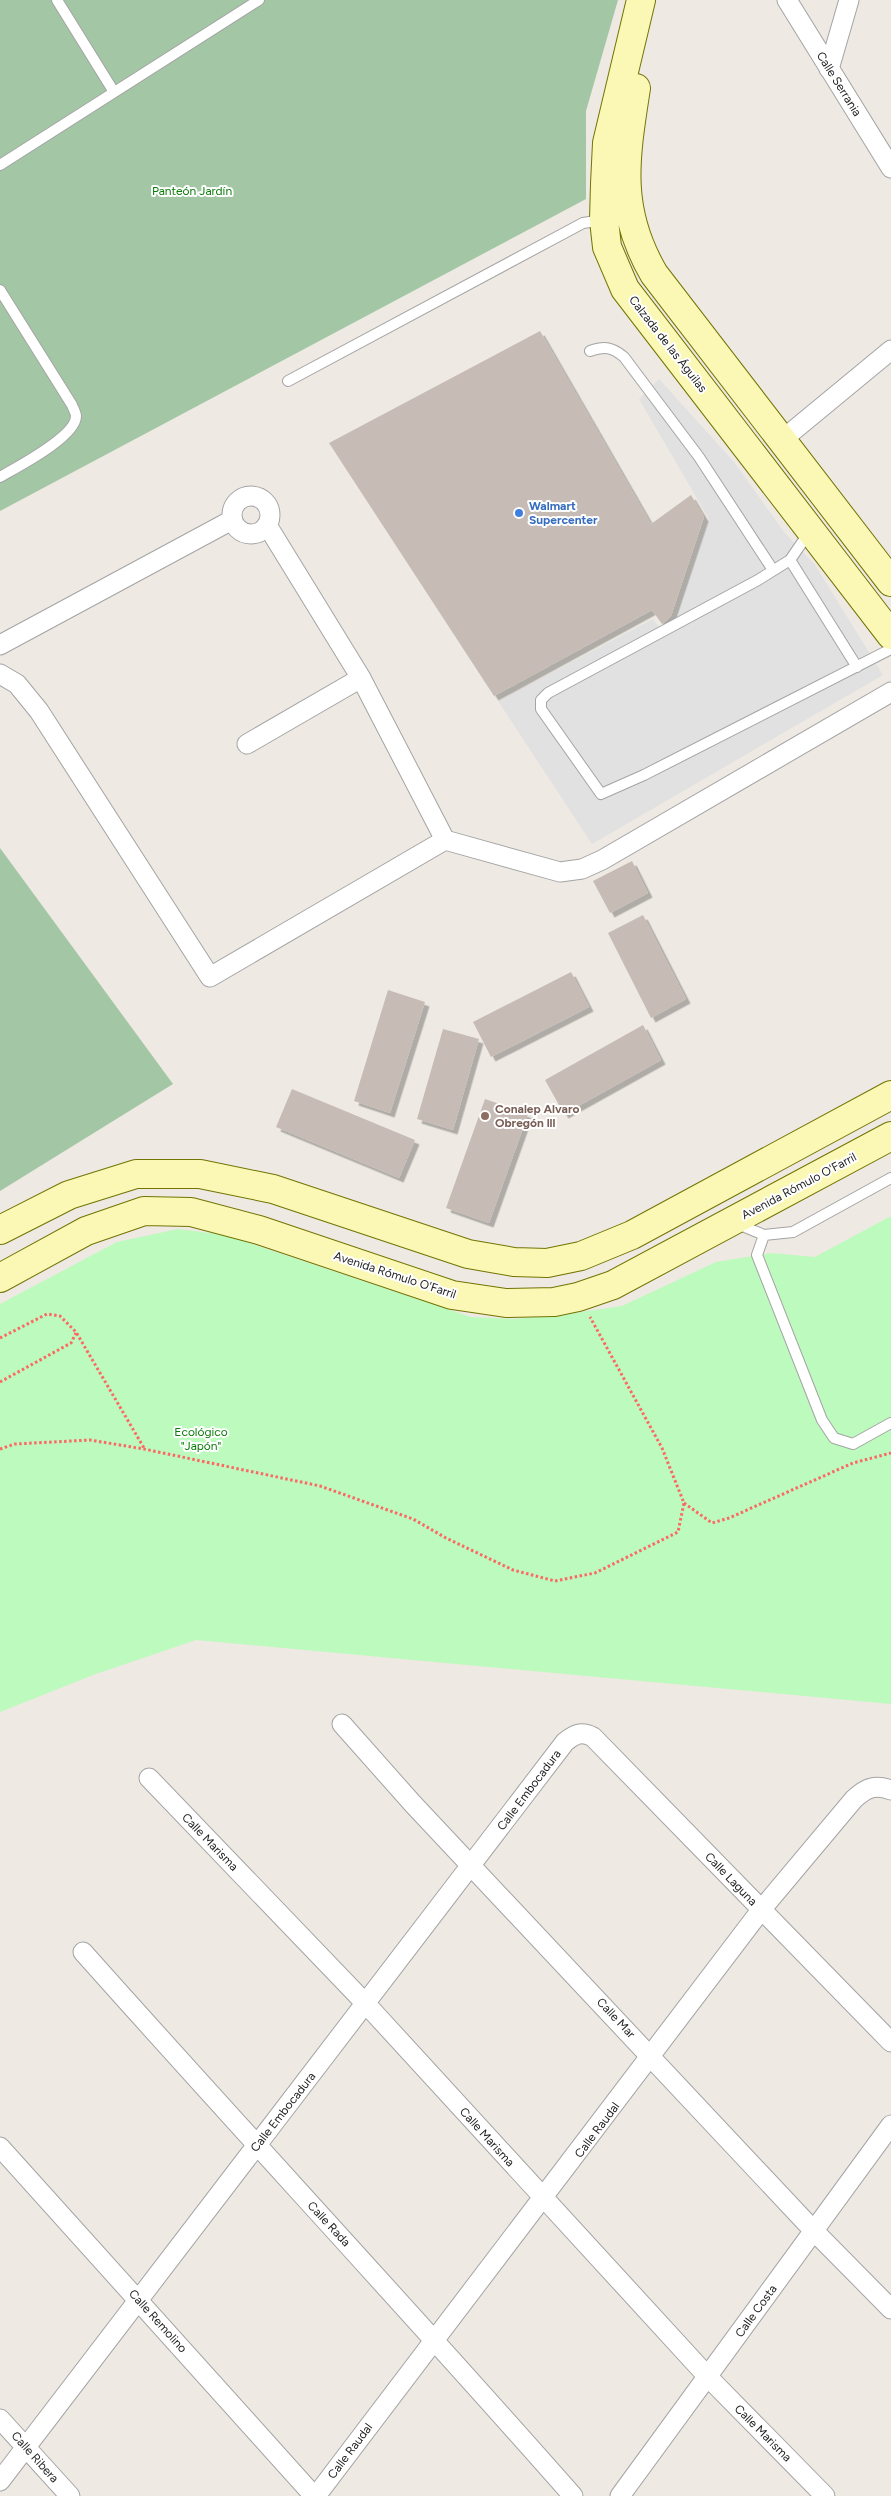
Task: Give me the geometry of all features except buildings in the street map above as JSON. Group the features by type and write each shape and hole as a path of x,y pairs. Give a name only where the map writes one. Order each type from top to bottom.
{"main road":[{"name":"Calzada de las Águilas","path":"641,0 622,73 607,143 617,219 640,250 654,274 891,582"},
{"name":"Calzada de las Águilas","path":"658,0 638,80 626,150 625,187 617,219 607,247 625,289 891,635"},
{"path":"0,1230 69,1195 136,1174 200,1174 273,1190 468,1254 514,1262 547,1263 581,1256 632,1235 891,1095"},
{"name":"Avenida Rómulo O'Farril","path":"0,1278 86,1231 144,1211 192,1212 259,1230 452,1295 506,1303 554,1302 578,1297 613,1285 891,1136"}],"street":[{"name":"Calle Serrania","path":"787,0 891,168"},
{"path":"829,69 849,0"},
{"path":"782,440 891,350"},
{"path":"249,495 260,497 268,504 271,515 267,525 259,533 248,534 238,529 232,520 232,509 238,500 249,495"},
{"path":"0,645 232,520"},
{"path":"267,525 361,678 445,840"},
{"path":"0,674 17,684 39,712 210,977 445,840 560,872 582,869 602,860 891,692"},
{"path":"247,744 361,678"},
{"name":"Calle Mar","path":"342,1724 413,1804 652,2056 814,2232 891,2309"},
{"name":"Calle Laguna","path":"565,1742 576,1734 585,1733 593,1737 891,2042"},
{"name":"Calle Embocadura","path":"0,2481 138,2299 367,2005 565,1742"},
{"name":"Calle Marisma","path":"149,1778 367,2005 708,2377 825,2496"},
{"name":"Calle Raudal","path":"315,2496 544,2199 761,1910 854,1799 866,1788 881,1786 891,1790"},
{"name":"Calle Rada","path":"84,1952 257,2146 435,2340 573,2496"},
{"name":"Calle Costa","path":"620,2496 891,2125"},
{"name":"Calle Remolino","path":"0,2147 315,2496"},
{"name":"Calle Ribera","path":"0,2419 70,2496"}],"lane":[{"path":"58,0 114,92"},
{"path":"0,165 259,0"},
{"path":"288,381 584,222 617,219"},
{"path":"0,290 72,405 76,417 72,428 62,439 0,477"},
{"path":"590,351 604,346 615,349 624,357 699,457 773,570"},
{"path":"810,530 790,560 548,693 541,700 540,709 601,794 891,649"},
{"path":"790,560 857,667"},
{"path":"731,1222 764,1235 793,1232 891,1178"},
{"path":"764,1235 757,1255 822,1420 834,1438 853,1444 891,1423"}],"path":[{"path":"0,1449 15,1444 90,1440 144,1448 218,1466 320,1486 413,1519 446,1538 512,1570 555,1581 595,1573 678,1532 684,1504 662,1448 616,1362 578,1297"},
{"path":"0,1338 47,1314 60,1316 76,1332 144,1448"},
{"path":"0,1382 70,1343 76,1332"},
{"path":"684,1504 712,1523 729,1518 852,1463 891,1453"}],"green space":[{"name":"Panteón Jardín","path":"0,0 618,0 586,111 586,199 0,511"},
{"path":"0,848 173,1084 0,1191"},
{"name":"Ecológico \"Japón\"","path":"891,1216 891,1704 196,1640 93,1675 0,1712 0,1304 117,1242 178,1229 225,1235 471,1317 514,1319 622,1306 716,1262 772,1253 815,1257"}],"shaded area":[{"path":"659,379 734,462 784,532 815,565 883,675 592,844 498,701 653,619 660,629 675,619 709,519 639,399"}],"place":[{"name":"Walmart Supercenter","path":"519,513"},
{"name":"Conalep Alvaro Obregón lll","path":"485,1116"}]}
